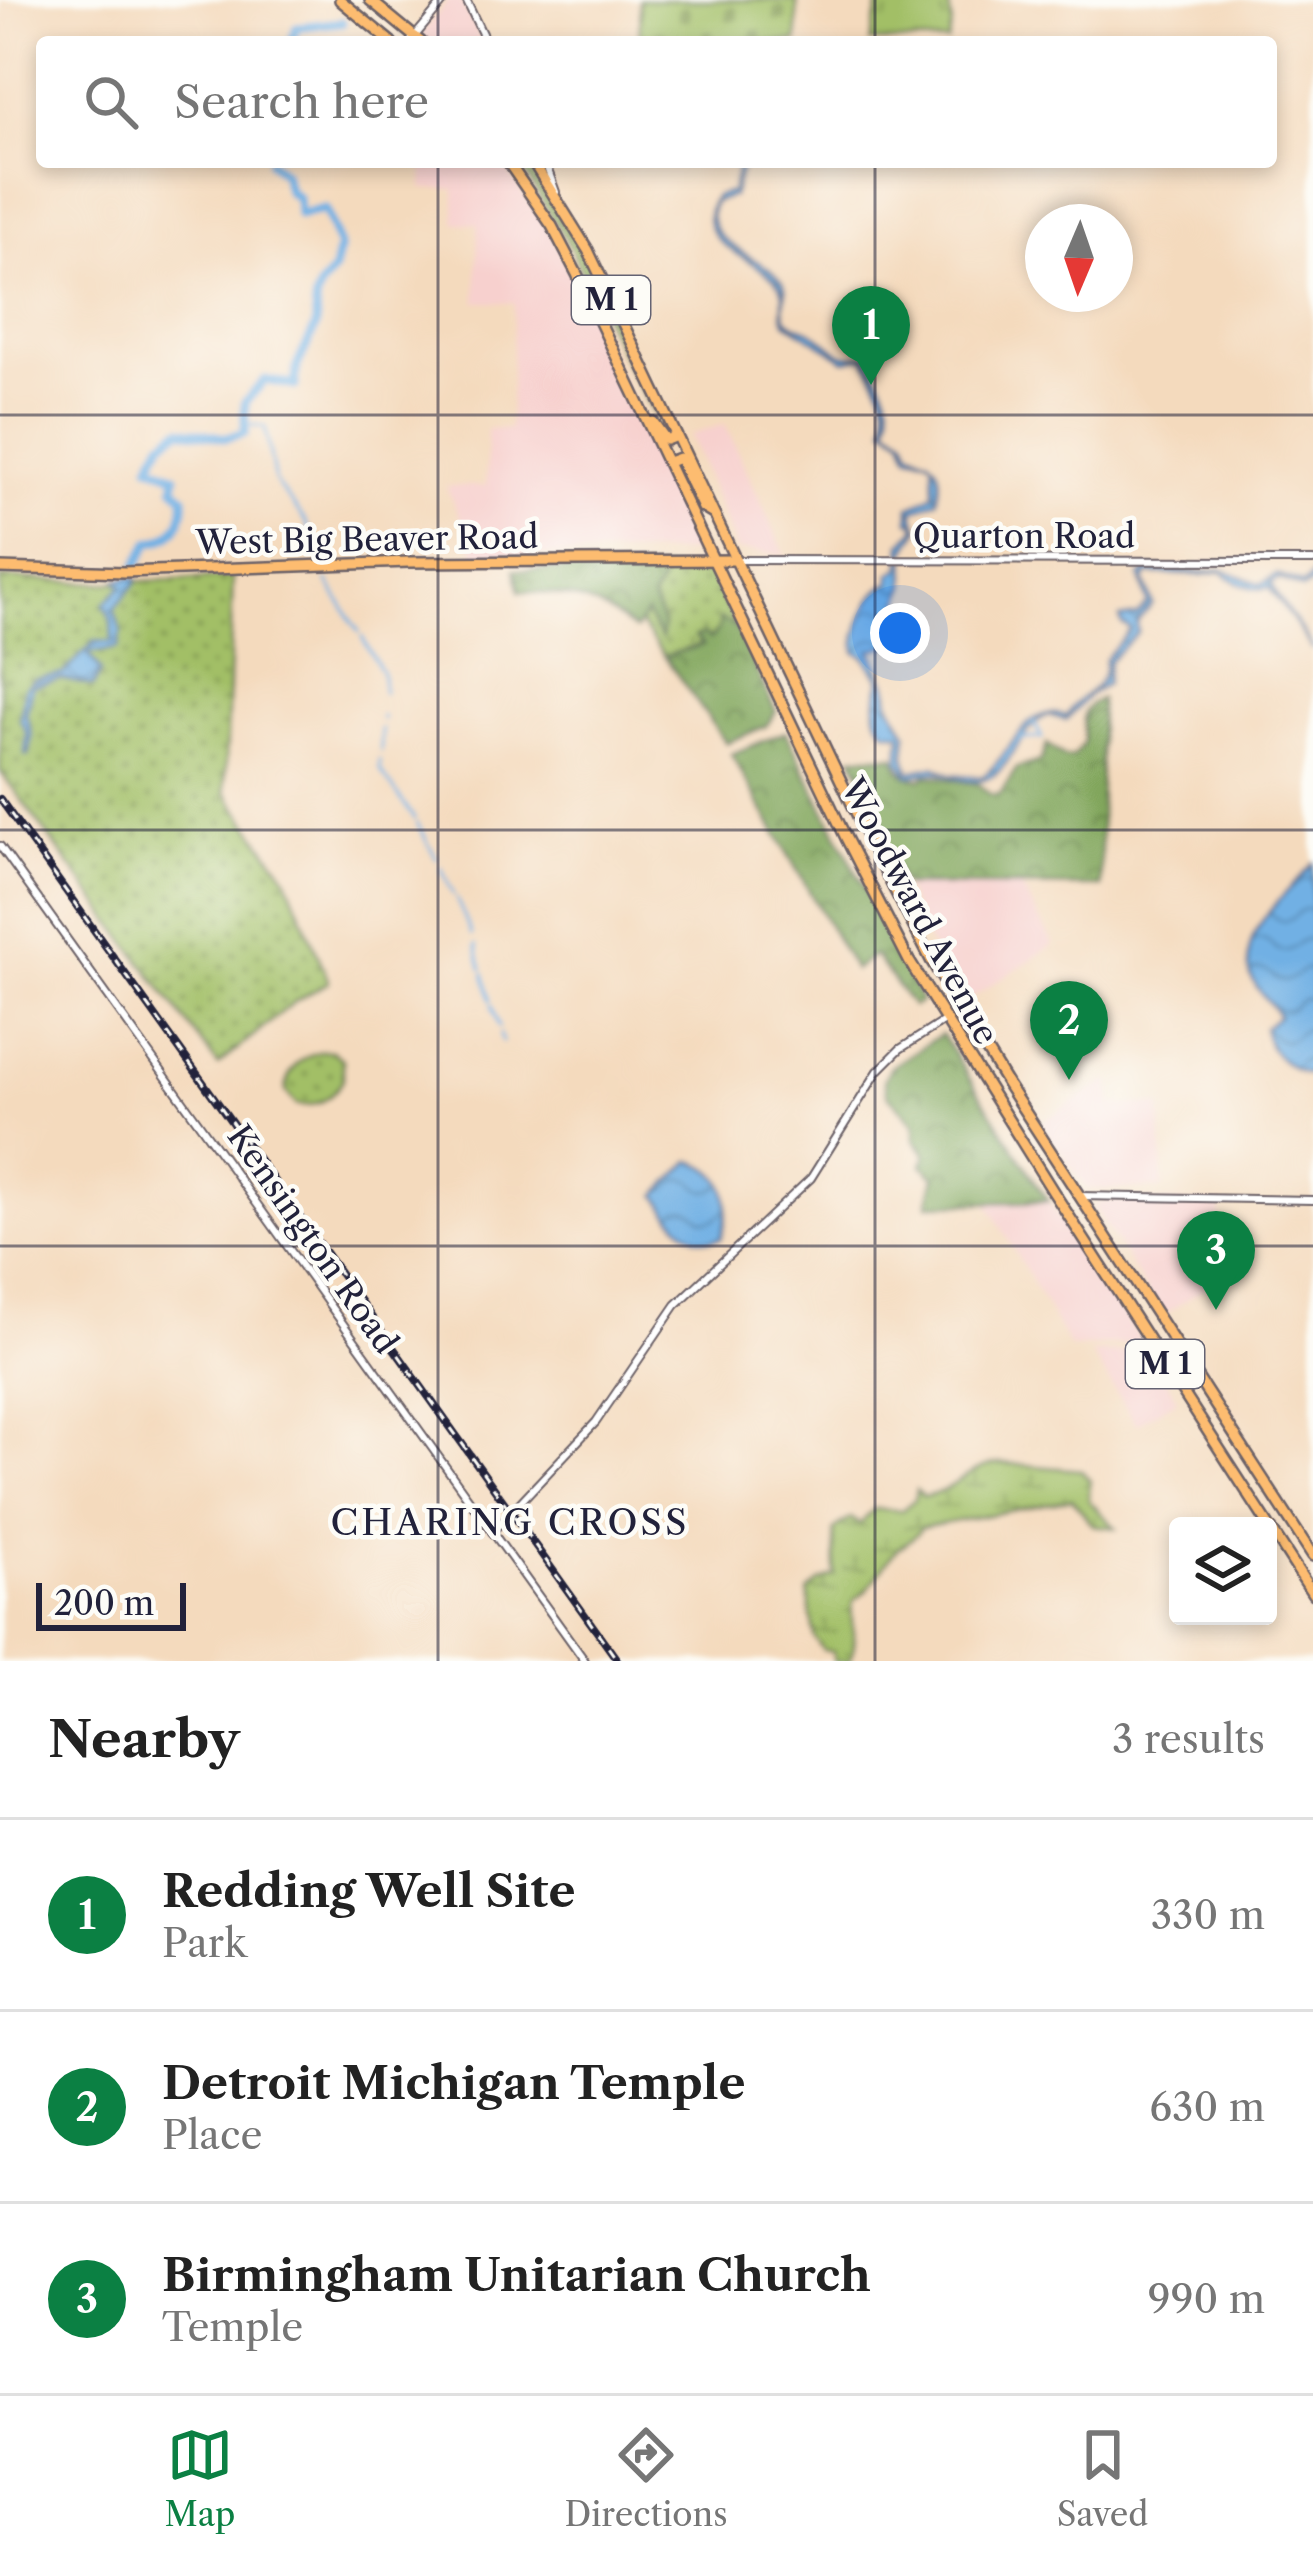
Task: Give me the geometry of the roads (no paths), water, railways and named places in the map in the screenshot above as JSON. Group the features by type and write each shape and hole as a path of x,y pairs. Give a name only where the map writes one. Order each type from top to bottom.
{"main road":[{"path":"340,0 384,36"},
{"path":"370,0 410,36"},
{"name":"M 1","path":"515,168 556,232 642,409"},
{"name":"M 1","path":"537,168 588,250 809,714"},
{"path":"642,409 666,440 676,436"},
{"name":"Woodward Avenue","path":"642,409 878,903 944,1021 1311,1588"},
{"path":"668,462 679,458 703,508 713,514"},
{"name":"West Big Beaver Road","path":"0,568 124,572 388,562 736,560"},
{"path":"775,688 795,684"},
{"path":"790,720 795,713 809,714"},
{"name":"Woodward Avenue","path":"809,714 896,894 982,1046 1313,1556"},
{"path":"856,858 867,861 875,852"},
{"path":"878,903 884,894 896,894"},
{"path":"965,1054 973,1055 982,1046"},
{"path":"987,1089 992,1081 1005,1081"},
{"path":"1054,1193 1079,1196"},
{"path":"1108,1276 1112,1265 1127,1271"}],"street":[{"path":"418,36 445,0"},
{"path":"466,0 483,36"},
{"path":"547,168 559,201"},
{"name":"Quarton Road","path":"736,560 1313,561"},
{"name":"Kensington Road","path":"0,846 585,1661"},
{"path":"492,1532 596,1422 676,1305 811,1178 878,1071 900,1049 944,1021"},
{"path":"1079,1196 1313,1200"}],"water":[{"path":"741,168 733,196 714,202 715,228 782,281 785,290 784,313 791,322 844,354 867,355 889,399 888,426 906,438 911,451 927,458 909,455 903,438 885,427 885,400 864,357 845,360 786,322 783,313 783,295 780,286 718,239 708,213 715,196 732,192"},
{"path":"931,461 939,474 937,500 913,511 919,529 905,552 906,585 892,624 892,640 871,650 890,703 907,733 909,771 934,766 950,774 982,777 1030,723 1052,713 1066,716 1098,685 1105,659 1131,629 1120,618 1137,615 1148,603 1140,577 1148,569 1221,569 1261,584 1277,575 1304,585 1313,575 1313,583 1303,589 1279,579 1272,582 1313,650 1269,587 1244,585 1221,571 1202,575 1148,574 1144,580 1153,604 1137,622 1138,632 1109,661 1106,684 1066,720 1048,715 1038,721 1001,769 982,780 932,772 908,775 899,760 901,733 886,731 877,718 880,679 856,652 856,643 870,602 901,568 902,544 916,528 910,521 910,507 934,494"},
{"path":"137,578 136,583 114,609 121,631 118,648 88,653 101,671 93,686 60,679 32,686 26,715 32,735 29,755 25,755 27,733 20,720 25,687 35,679 63,674 95,641 112,642 111,619 104,604 122,586 117,580"},
{"path":"1313,864 1313,1076 1288,1065 1269,1045 1264,1028 1278,1016 1253,981 1248,959 1267,914"},
{"path":"691,1161 714,1172 725,1190 727,1213 721,1238 691,1235 657,1195"}],"waterway":[{"path":"293,36 297,27 342,22"},
{"path":"137,565 150,542 172,533 183,513 184,496 174,487 176,476 150,465 163,441 181,429 226,438 245,433 245,402 265,380 295,386 297,366 316,326 315,302 334,270 339,247 325,209 299,215 298,198 288,191 284,174 277,168"},
{"path":"248,424 265,427 275,482 306,522 316,552"},
{"path":"327,580 359,632"},
{"path":"362,637 382,673 383,693"},
{"path":"1020,739 1042,738 1034,722"},
{"path":"381,729 381,751"},
{"path":"380,760 380,770 415,819"},
{"path":"417,823 437,859"},
{"path":"441,867 453,894"},
{"path":"456,898 472,935"},
{"path":"476,945 482,969"},
{"path":"484,973 491,1000"},
{"path":"492,1005 499,1027"},
{"path":"500,1034 502,1042"}],"railway":[{"path":"0,799 618,1661"}],"place":[{"name":"Redding Well Site","path":"871,385"},
{"name":"Detroit Michigan Temple","path":"1069,1080"},
{"name":"Birmingham Unitarian Church","path":"1216,1310"}],"district":[{"name":"CHARING CROSS","path":"510,1522"}]}
